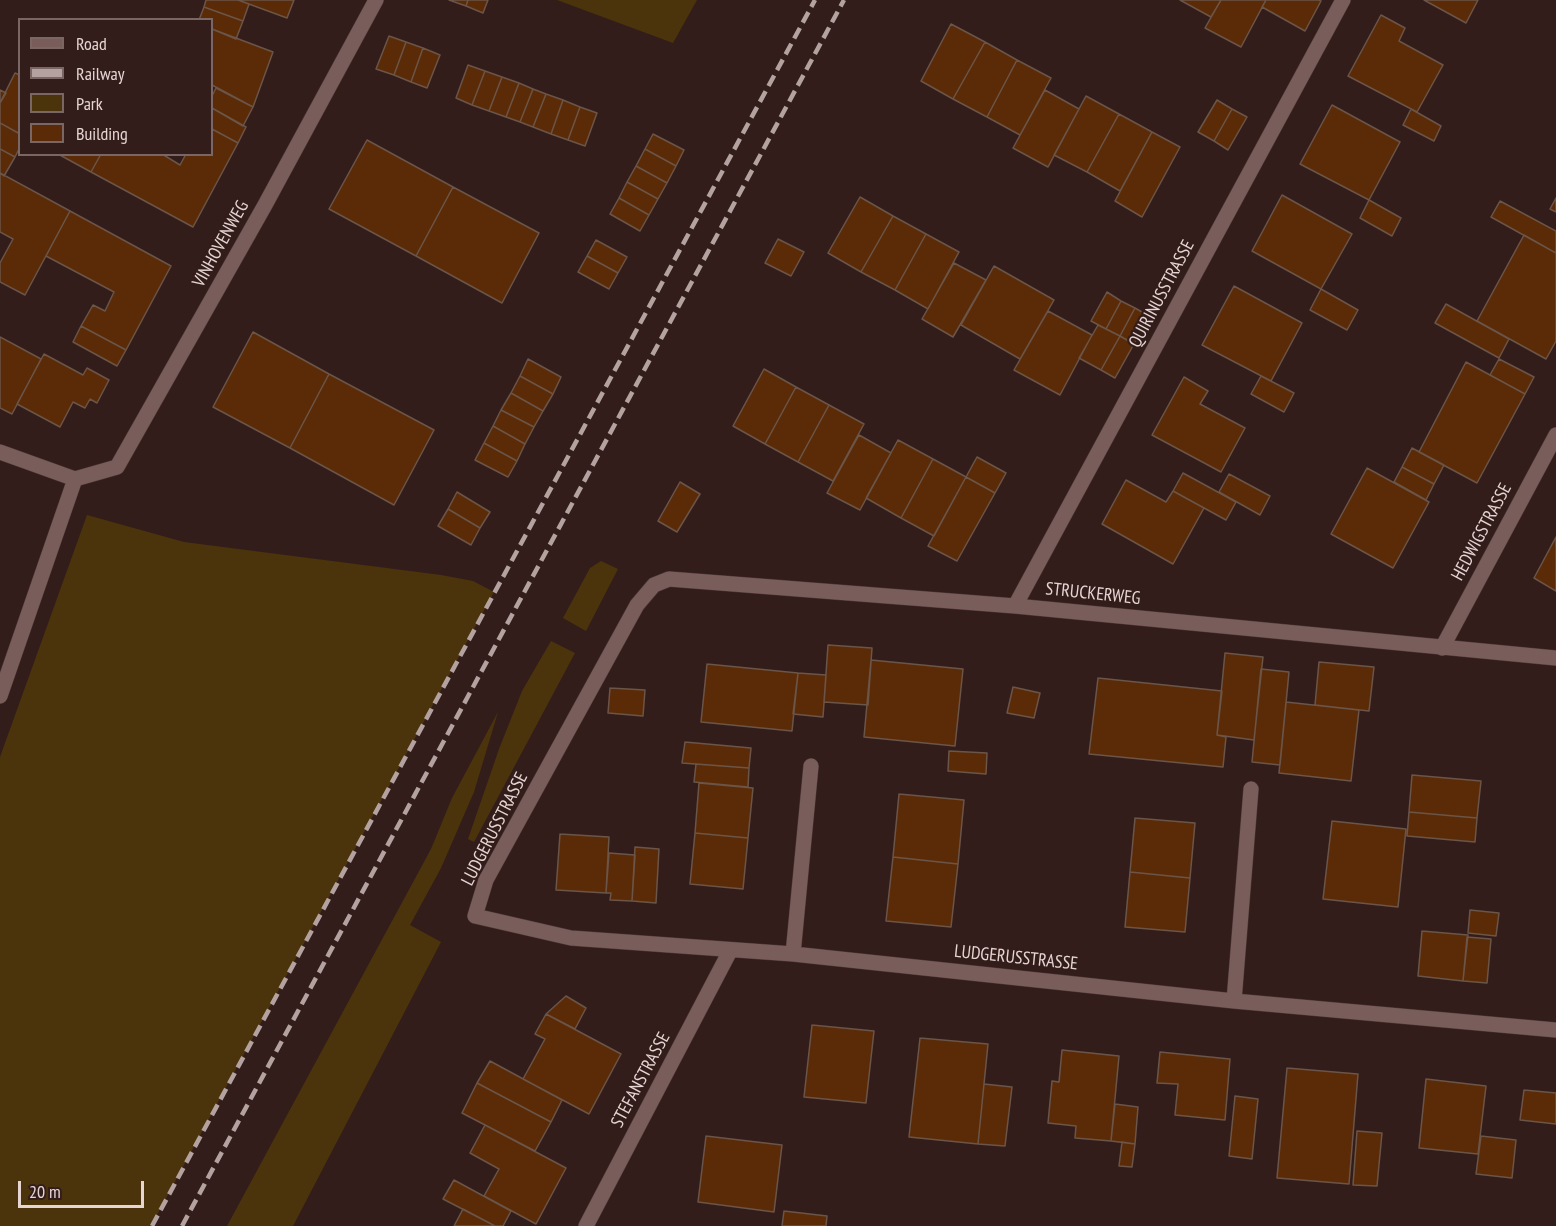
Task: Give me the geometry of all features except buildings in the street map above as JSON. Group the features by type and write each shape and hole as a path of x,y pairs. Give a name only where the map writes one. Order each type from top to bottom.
{"street":[{"name":"VINHOVENWEG","path":"75,479 117,467 265,205 376,0"},
{"name":"QUIRINUSSTRASSE","path":"1015,606 1343,0"},
{"name":"HEDWIGSTRASSE","path":"1442,648 1556,435"},
{"path":"0,452 75,479 0,696"},
{"name":"STRUCKERWEG","path":"637,605 654,585 669,579 1015,606 1556,658"},
{"name":"LUDGERUSSTRASSE","path":"637,605 486,880 475,915 571,938 793,954 1234,1001 1556,1030"},
{"path":"793,954 811,766"},
{"path":"1234,1001 1251,789"},
{"name":"STEFANSTRASSE","path":"586,1226 730,951"}],"green space":[{"path":"557,0 697,0 673,43"},
{"path":"87,515 184,542 441,575 473,581 494,592 151,1226 0,1226 0,757"},
{"path":"601,561 618,569 586,631 563,618 590,568"},
{"path":"551,641 575,653 474,842 468,839 499,749 522,691"},
{"path":"498,712 474,792 441,868 410,925 441,942 293,1226 227,1226 431,849 452,798"}],"railway":[{"path":"152,1226 815,0"},
{"path":"182,1226 844,0"}]}
